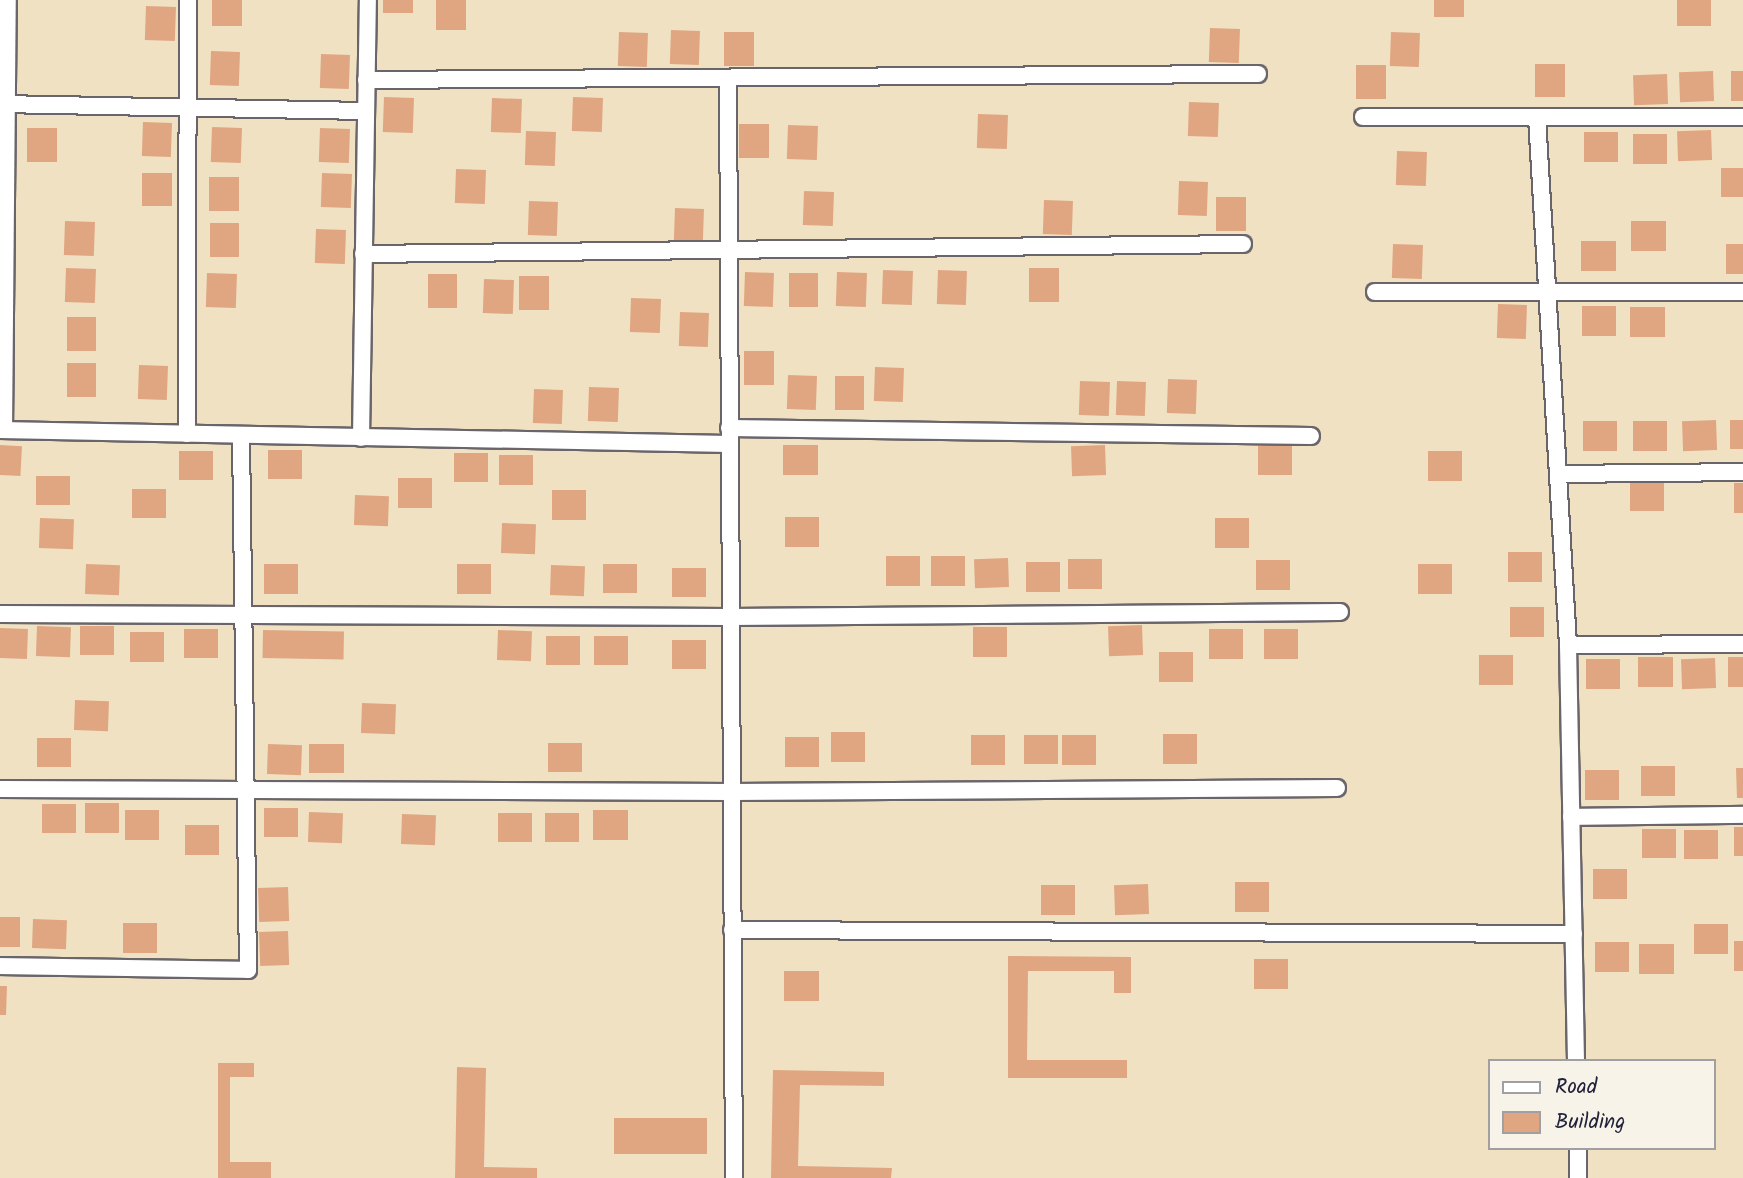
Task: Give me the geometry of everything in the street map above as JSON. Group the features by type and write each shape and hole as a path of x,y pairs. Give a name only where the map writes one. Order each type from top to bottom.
{"street":[{"path":"8,0 4,104 2,430 729,444"},
{"path":"187,434 188,0"},
{"path":"361,438 368,0"},
{"path":"366,80 1258,74"},
{"path":"728,78 734,1178"},
{"path":"4,104 365,111"},
{"path":"1363,117 1743,117"},
{"path":"1537,117 1568,645 1576,1059"},
{"path":"363,254 1243,244"},
{"path":"1375,292 1743,292"},
{"path":"729,428 1311,436"},
{"path":"0,966 248,970 241,435"},
{"path":"1558,474 1743,472"},
{"path":"0,614 730,617 1340,612"},
{"path":"1568,645 1743,645"},
{"path":"0,789 731,792 1337,788"},
{"path":"1572,817 1743,815"},
{"path":"732,930 1574,934"},
{"path":"1578,1150 1578,1178"}],"building":[{"path":"212,0 242,0 242,26 212,26"},
{"path":"383,0 413,0 413,13 383,13"},
{"path":"436,0 466,0 466,30 436,30"},
{"path":"1434,0 1464,0 1464,17 1434,17"},
{"path":"1677,0 1711,0 1711,26 1677,26"},
{"path":"146,6 176,7 175,41 145,40"},
{"path":"1210,28 1240,29 1239,63 1209,62"},
{"path":"671,30 700,31 699,65 670,64"},
{"path":"619,32 648,33 647,67 618,66"},
{"path":"724,32 754,32 754,66 724,66"},
{"path":"1391,32 1420,33 1419,67 1390,66"},
{"path":"211,51 240,52 239,86 210,85"},
{"path":"321,54 350,55 349,89 320,88"},
{"path":"1535,64 1565,64 1565,97 1535,97"},
{"path":"1356,65 1386,65 1386,99 1356,99"},
{"path":"1713,71 1714,101 1680,102 1679,72"},
{"path":"1731,71 1743,71 1743,101 1731,101"},
{"path":"1667,74 1668,104 1634,105 1633,75"},
{"path":"384,97 414,98 413,133 383,132"},
{"path":"573,97 603,98 602,132 572,131"},
{"path":"492,98 522,99 521,133 491,132"},
{"path":"1189,102 1219,103 1218,137 1188,136"},
{"path":"978,114 1008,115 1007,149 977,148"},
{"path":"143,122 172,123 171,157 142,156"},
{"path":"739,124 769,124 769,158 739,158"},
{"path":"788,125 818,126 817,160 787,159"},
{"path":"212,127 242,128 241,163 211,162"},
{"path":"27,128 57,128 57,162 27,162"},
{"path":"320,128 350,129 349,163 319,162"},
{"path":"1711,130 1712,160 1678,161 1677,131"},
{"path":"526,131 556,132 555,166 525,165"},
{"path":"1584,132 1618,132 1618,162 1584,162"},
{"path":"1633,134 1667,134 1667,164 1633,164"},
{"path":"1397,151 1427,152 1426,186 1396,185"},
{"path":"1721,168 1743,168 1743,197 1721,197"},
{"path":"456,169 486,170 485,204 455,203"},
{"path":"142,173 172,173 172,206 142,206"},
{"path":"322,173 352,174 351,208 321,207"},
{"path":"209,177 239,177 239,211 209,211"},
{"path":"1179,181 1208,182 1207,216 1178,215"},
{"path":"804,191 834,192 833,226 803,225"},
{"path":"1216,197 1246,197 1246,231 1216,231"},
{"path":"1044,200 1073,201 1072,235 1043,234"},
{"path":"529,201 558,202 557,236 528,235"},
{"path":"675,208 704,209 703,243 674,242"},
{"path":"65,221 95,222 94,256 64,255"},
{"path":"1631,221 1666,221 1666,251 1631,251"},
{"path":"210,223 239,223 239,257 210,257"},
{"path":"316,229 346,230 345,264 315,263"},
{"path":"1581,241 1616,241 1616,271 1581,271"},
{"path":"1393,244 1423,245 1422,279 1392,278"},
{"path":"1726,244 1743,244 1743,274 1726,274"},
{"path":"66,268 96,269 95,303 65,302"},
{"path":"1029,268 1059,268 1059,302 1029,302"},
{"path":"883,270 913,271 912,305 882,304"},
{"path":"938,270 967,271 966,305 937,304"},
{"path":"745,272 774,273 773,307 744,306"},
{"path":"837,272 867,273 866,307 836,306"},
{"path":"207,273 237,274 236,308 206,307"},
{"path":"789,273 818,273 818,307 789,307"},
{"path":"428,274 457,274 457,308 428,308"},
{"path":"519,276 549,276 549,310 519,310"},
{"path":"484,279 514,280 513,314 483,313"},
{"path":"631,298 661,299 660,333 630,332"},
{"path":"1498,304 1527,305 1526,339 1497,338"},
{"path":"1582,306 1616,306 1616,336 1582,336"},
{"path":"1630,307 1665,307 1665,337 1630,337"},
{"path":"680,312 709,313 708,347 679,346"},
{"path":"67,317 96,317 96,351 67,351"},
{"path":"744,351 774,351 774,385 744,385"},
{"path":"67,363 96,363 96,397 67,397"},
{"path":"139,365 168,366 167,400 138,399"},
{"path":"875,367 904,368 903,402 874,401"},
{"path":"788,375 817,376 816,410 787,409"},
{"path":"835,376 864,376 864,410 835,410"},
{"path":"1168,379 1197,380 1196,414 1167,413"},
{"path":"1080,381 1110,382 1109,416 1079,415"},
{"path":"1117,381 1146,382 1145,416 1116,415"},
{"path":"589,387 619,388 618,422 588,421"},
{"path":"534,389 563,390 562,424 533,423"},
{"path":"1716,420 1717,450 1683,451 1682,421"},
{"path":"1730,420 1743,420 1743,449 1730,449"},
{"path":"1583,421 1617,421 1617,451 1583,451"},
{"path":"1633,421 1667,421 1667,451 1633,451"},
{"path":"0,445 22,446 20,476 0,475"},
{"path":"783,445 818,445 818,475 783,475"},
{"path":"1105,445 1106,475 1072,476 1071,446"},
{"path":"1258,446 1292,446 1292,475 1258,475"},
{"path":"268,450 302,450 302,479 268,479"},
{"path":"179,451 213,451 213,480 179,480"},
{"path":"1428,451 1462,451 1462,481 1428,481"},
{"path":"454,453 488,453 488,482 454,482"},
{"path":"499,455 533,455 533,485 499,485"},
{"path":"36,476 70,476 70,505 36,505"},
{"path":"398,478 432,478 432,508 398,508"},
{"path":"1630,481 1664,481 1664,511 1630,511"},
{"path":"1734,483 1743,483 1743,513 1734,513"},
{"path":"132,489 166,489 166,518 132,518"},
{"path":"552,490 586,490 586,520 552,520"},
{"path":"355,495 389,496 388,526 354,525"},
{"path":"785,517 819,517 819,547 785,547"},
{"path":"40,518 74,519 73,549 39,548"},
{"path":"1215,518 1249,518 1249,548 1215,548"},
{"path":"502,523 536,524 535,554 501,553"},
{"path":"1508,552 1542,552 1542,582 1508,582"},
{"path":"886,556 920,556 920,586 886,586"},
{"path":"931,556 965,556 965,586 931,586"},
{"path":"1008,558 1009,587 975,588 974,559"},
{"path":"1068,559 1102,559 1102,589 1068,589"},
{"path":"1256,560 1290,560 1290,590 1256,590"},
{"path":"1026,562 1060,562 1060,592 1026,592"},
{"path":"86,564 120,565 119,595 85,594"},
{"path":"264,564 298,564 298,594 264,594"},
{"path":"457,564 491,564 491,594 457,594"},
{"path":"603,564 637,564 637,593 603,593"},
{"path":"1418,564 1452,564 1452,594 1418,594"},
{"path":"551,565 585,566 584,596 550,595"},
{"path":"672,568 706,568 706,597 672,597"},
{"path":"1510,607 1544,607 1544,637 1510,637"},
{"path":"1142,625 1143,655 1109,656 1108,626"},
{"path":"37,626 71,627 70,657 36,656"},
{"path":"80,626 114,626 114,655 80,655"},
{"path":"973,627 1007,627 1007,657 973,657"},
{"path":"0,628 28,629 27,659 0,658"},
{"path":"184,629 218,629 218,658 184,658"},
{"path":"1209,629 1243,629 1243,659 1209,659"},
{"path":"1264,629 1298,629 1298,659 1264,659"},
{"path":"263,630 344,631 343,659 263,658"},
{"path":"498,630 532,631 531,661 497,660"},
{"path":"130,632 164,632 164,662 130,662"},
{"path":"546,636 580,636 580,665 546,665"},
{"path":"594,636 628,636 628,665 594,665"},
{"path":"672,640 706,640 706,669 672,669"},
{"path":"1159,652 1193,652 1193,682 1159,682"},
{"path":"1479,655 1513,655 1513,685 1479,685"},
{"path":"1638,657 1673,657 1673,687 1638,687"},
{"path":"1728,657 1743,657 1743,687 1728,687"},
{"path":"1715,658 1716,688 1682,689 1681,659"},
{"path":"1586,659 1620,659 1620,689 1586,689"},
{"path":"75,700 109,701 108,731 74,730"},
{"path":"362,703 396,704 395,734 361,733"},
{"path":"831,732 865,732 865,762 831,762"},
{"path":"1163,734 1197,734 1197,764 1163,764"},
{"path":"971,735 1005,735 1005,765 971,765"},
{"path":"1024,735 1058,735 1058,764 1024,764"},
{"path":"1062,735 1096,735 1096,765 1062,765"},
{"path":"785,737 819,737 819,767 785,767"},
{"path":"37,738 71,738 71,767 37,767"},
{"path":"548,743 582,743 582,772 548,772"},
{"path":"268,744 302,745 301,775 267,774"},
{"path":"309,744 344,744 344,773 309,773"},
{"path":"1641,766 1675,766 1675,796 1641,796"},
{"path":"1736,768 1743,768 1743,798 1737,798"},
{"path":"1585,770 1619,770 1619,800 1585,800"},
{"path":"85,803 119,803 119,833 85,833"},
{"path":"42,804 76,804 76,833 42,833"},
{"path":"264,808 298,808 298,837 264,837"},
{"path":"125,810 159,810 159,840 125,840"},
{"path":"593,810 628,810 628,840 593,840"},
{"path":"309,812 343,813 342,843 308,842"},
{"path":"498,813 532,813 532,842 498,842"},
{"path":"545,813 579,813 579,842 545,842"},
{"path":"402,814 436,815 435,845 401,844"},
{"path":"185,825 219,825 219,855 185,855"},
{"path":"1734,827 1743,827 1743,856 1734,856"},
{"path":"1642,829 1676,829 1676,858 1642,858"},
{"path":"1684,830 1718,830 1718,859 1684,859"},
{"path":"1593,869 1627,869 1627,899 1593,899"},
{"path":"1235,882 1269,882 1269,912 1235,912"},
{"path":"1148,884 1149,914 1115,915 1114,885"},
{"path":"1041,885 1075,885 1075,915 1041,915"},
{"path":"288,887 289,921 259,922 258,888"},
{"path":"0,917 20,917 20,947 0,947"},
{"path":"33,919 67,920 66,949 32,948"},
{"path":"123,923 157,923 157,953 123,953"},
{"path":"1694,924 1728,924 1728,954 1694,954"},
{"path":"288,931 289,965 260,966 259,932"},
{"path":"1734,941 1743,941 1743,971 1734,971"},
{"path":"1595,942 1629,942 1629,972 1595,972"},
{"path":"1639,944 1674,944 1674,974 1639,974"},
{"path":"1008,956 1131,957 1131,993 1114,993 1114,971 1028,971 1027,1060 1127,1060 1127,1078 1008,1078"},
{"path":"1254,959 1288,959 1288,989 1254,989"},
{"path":"784,971 819,971 819,1001 784,1001"},
{"path":"0,986 7,986 6,1015 0,1015"},
{"path":"218,1063 254,1063 254,1077 230,1077 230,1162 271,1162 271,1178 218,1178"},
{"path":"457,1067 486,1068 484,1167 537,1168 537,1178 455,1178"},
{"path":"773,1070 884,1072 884,1086 800,1085 798,1166 892,1168 891,1178 771,1178"},
{"path":"614,1118 707,1118 707,1154 614,1154"}]}
